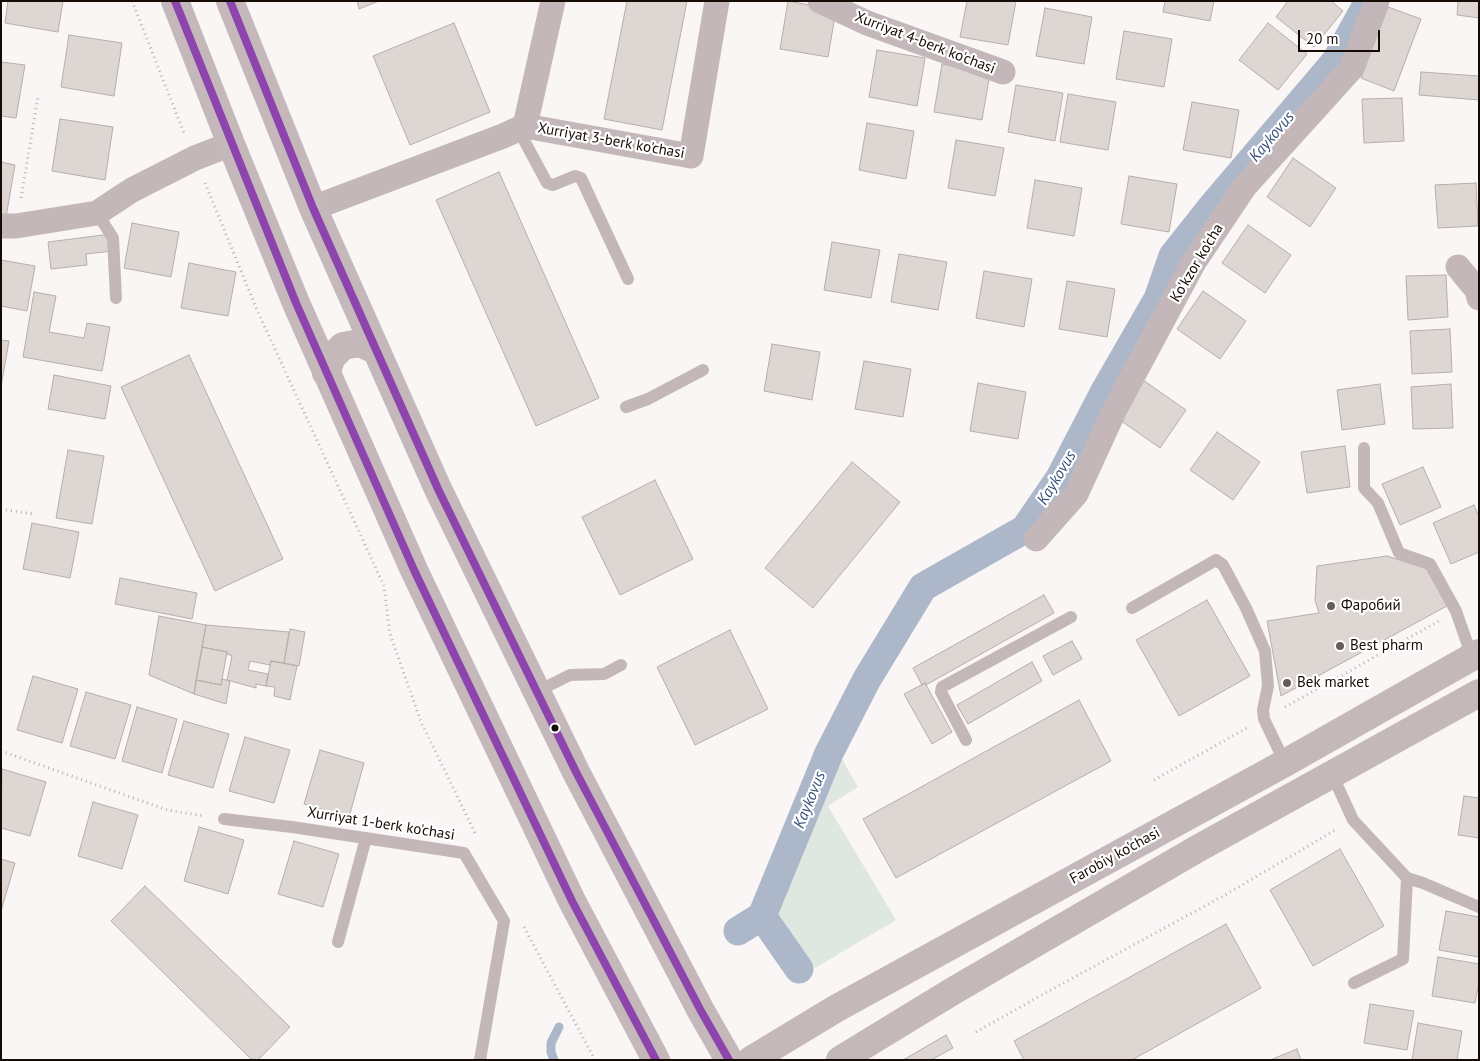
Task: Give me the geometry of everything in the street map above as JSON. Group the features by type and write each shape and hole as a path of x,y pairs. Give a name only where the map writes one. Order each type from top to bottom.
{"main road":[{"path":"175,1 230,144 326,373 414,570 572,901 656,1060"},
{"path":"230,1 313,208 442,497 536,692 616,851 729,1060"},
{"path":"326,373 332,357 343,346 360,343 375,350"},
{"name":"Farobiy ko'chasi","path":"751,1060 837,1008 1285,763 1475,655"},
{"path":"840,1060 1172,864 1479,693"}],"street":[{"path":"313,208 515,130 553,1"},
{"name":"Xurriyat 3-berk ko'chasi","path":"515,130 690,156 717,1"},
{"name":"Xurriyat 4-berk ko'chasi","path":"820,1 867,23 1003,72"},
{"name":"Ko'kzor ko'cha","path":"1036,539 1076,494 1114,410 1194,262 1245,186 1352,69 1378,1"},
{"path":"9,226 98,213 132,190 195,158 230,144"},
{"path":"1458,267 1477,290 1479,298"}],"lane":[{"path":"515,130 547,183 553,185 576,176 581,178 628,278"},
{"path":"98,213 113,238 116,298"},
{"path":"626,407 648,399 703,370"},
{"path":"1364,448 1364,488 1378,503 1400,553 1430,564 1456,612 1475,655"},
{"path":"1132,608 1216,560 1223,565 1266,651 1268,686 1264,719 1285,763"},
{"path":"966,740 941,692 942,687 1072,617"},
{"path":"536,692 570,675 604,674 621,665"},
{"path":"1332,774 1353,820 1407,878 1479,907"},
{"name":"Xurriyat 1-berk ko'chasi","path":"224,819 464,853 504,921 480,1060"},
{"path":"338,942 366,838"},
{"path":"1354,983 1403,958 1407,878"}],"path":[{"path":"132,1 257,310 384,586 390,634 421,722 476,836"},
{"path":"9,226 38,97"},
{"path":"1,509 34,514"},
{"path":"1154,780 1456,612"},
{"path":"1,751 167,810 224,819"},
{"path":"976,1032 1049,990 1225,895 1353,820"},
{"path":"522,922 595,1060"}],"shaded area":[{"path":"841,757 858,787 828,806 896,920 815,968 776,911"}],"building":[{"path":"8,1 63,1 58,32 5,23"},
{"path":"357,1 379,1 359,9"},
{"path":"627,1 687,1 662,130 604,119"},
{"path":"788,1 836,10 828,57 780,49"},
{"path":"967,1 1016,1 1008,45 960,37"},
{"path":"1165,1 1214,1 1210,21 1163,12"},
{"path":"1288,1 1331,1 1343,11 1314,47 1276,17"},
{"path":"1458,1 1479,1 1479,18 1457,15"},
{"path":"1388,7 1421,19 1394,91 1361,78"},
{"path":"1045,8 1092,17 1084,64 1036,56"},
{"path":"454,23 490,112 410,145 373,56"},
{"path":"1268,23 1307,54 1278,90 1239,60"},
{"path":"1124,31 1172,39 1164,87 1116,79"},
{"path":"69,35 122,43 114,96 61,87"},
{"path":"877,50 925,58 917,106 869,97"},
{"path":"1,62 25,65 16,118 1,116"},
{"path":"942,64 990,73 982,120 934,112"},
{"path":"1421,72 1479,76 1479,100 1419,95"},
{"path":"1016,85 1063,93 1055,141 1008,132"},
{"path":"1068,94 1116,102 1108,150 1060,142"},
{"path":"1402,98 1404,141 1364,143 1362,99"},
{"path":"1192,102 1239,110 1231,158 1183,150"},
{"path":"60,119 113,127 105,180 52,171"},
{"path":"867,123 914,131 906,179 859,170"},
{"path":"956,140 1004,148 995,196 948,188"},
{"path":"1293,158 1336,188 1310,227 1267,197"},
{"path":"1,162 15,165 6,217 1,216"},
{"path":"499,172 599,398 536,426 436,200"},
{"path":"1129,176 1177,184 1169,232 1121,224"},
{"path":"1035,180 1082,188 1074,236 1027,228"},
{"path":"1476,183 1478,226 1438,228 1435,185"},
{"path":"132,223 179,232 171,277 124,268"},
{"path":"1248,225 1291,255 1265,293 1222,263"},
{"path":"111,234 113,251 86,254 87,265 51,269 48,242"},
{"path":"832,242 880,250 871,298 824,290"},
{"path":"899,254 947,262 938,310 891,302"},
{"path":"1,260 35,266 27,311 1,306"},
{"path":"189,263 236,272 228,316 181,308"},
{"path":"984,271 1032,279 1024,327 976,318"},
{"path":"1446,275 1448,317 1408,320 1406,276"},
{"path":"1067,281 1115,289 1107,337 1059,329"},
{"path":"1203,291 1246,321 1220,359 1177,329"},
{"path":"34,292 56,296 49,332 84,338 87,323 110,327 102,371 23,357"},
{"path":"1450,329 1452,372 1412,374 1410,331"},
{"path":"1,340 9,341 1,387"},
{"path":"772,344 820,352 812,400 764,391"},
{"path":"189,355 283,559 215,591 121,387"},
{"path":"864,361 911,369 903,417 855,409"},
{"path":"54,375 111,386 105,419 48,409"},
{"path":"1143,380 1186,410 1160,448 1117,418"},
{"path":"978,383 1026,392 1018,439 970,431"},
{"path":"1380,384 1385,424 1342,430 1337,390"},
{"path":"1451,384 1453,428 1413,429 1411,387"},
{"path":"1217,432 1260,462 1233,500 1190,470"},
{"path":"1345,446 1350,487 1307,493 1301,452"},
{"path":"68,450 104,456 92,524 56,518"},
{"path":"852,462 900,502 813,608 765,568"},
{"path":"1423,467 1441,507 1400,525 1382,484"},
{"path":"655,480 693,559 620,595 582,517"},
{"path":"1474,505 1479,516 1479,552 1451,564 1433,523"},
{"path":"32,523 79,532 70,578 23,569"},
{"path":"1387,556 1428,569 1447,606 1281,696 1267,621 1319,613 1315,600 1317,566"},
{"path":"120,578 197,593 192,619 115,604"},
{"path":"1044,595 1054,613 926,685 925,683 922,685 913,668"},
{"path":"1207,600 1250,676 1179,716 1136,640"},
{"path":"159,616 206,625 194,694 149,675"},
{"path":"206,625 289,632 284,663 271,661 270,665 250,661 248,670 268,674 266,686 256,684 256,688 227,680 232,656 227,654 227,652 202,647"},
{"path":"290,629 305,632 299,666 284,663"},
{"path":"730,630 768,709 695,745 657,667"},
{"path":"1072,641 1082,659 1053,675 1043,656"},
{"path":"202,647 227,652 221,685 196,680"},
{"path":"271,661 297,666 290,700 274,696 275,687 266,686"},
{"path":"1032,662 1042,681 968,724 957,705"},
{"path":"33,676 78,689 62,743 17,730"},
{"path":"222,679 230,681 226,704 194,694 196,680 221,685"},
{"path":"925,683 952,732 932,744 904,694"},
{"path":"86,692 131,705 115,759 70,746"},
{"path":"1079,700 1111,761 896,878 863,819"},
{"path":"137,707 177,719 162,773 122,761"},
{"path":"184,721 229,734 213,788 168,775"},
{"path":"245,737 290,750 274,803 229,791"},
{"path":"320,750 364,763 349,817 304,804"},
{"path":"2,769 46,782 30,836 1,828"},
{"path":"1464,796 1479,798 1479,838 1458,835"},
{"path":"93,802 138,815 122,869 78,856"},
{"path":"199,827 244,840 228,894 184,881"},
{"path":"294,841 339,854 323,907 278,894"},
{"path":"1340,849 1384,926 1313,966 1270,890"},
{"path":"1,859 15,863 1,911"},
{"path":"145,886 290,1027 258,1060 252,1060 111,921"},
{"path":"1446,911 1479,917 1479,957 1439,950"},
{"path":"1226,924 1261,988 1132,1060 1024,1060 1014,1041"},
{"path":"1438,957 1479,964 1479,982 1475,1003 1432,996"},
{"path":"1370,1004 1414,1011 1407,1050 1364,1043"},
{"path":"1418,1023 1462,1031 1457,1060 1412,1060"},
{"path":"946,1035 953,1048 931,1060 903,1060"},
{"path":"1297,1049 1301,1060 1270,1060"}],"waterway":[{"name":"Kaykovus","path":"738,931 762,916 829,753 867,679 923,587 1025,529 1060,478 1105,391 1158,299 1173,256 1211,208 1336,61 1369,1"},
{"path":"762,916 799,969"},
{"name":"Kaykovus","path":"554,1060 551,1052 551,1043 559,1027"}],"transit line":[{"path":"175,1 296,303 414,570 572,901 656,1060"},
{"path":"230,1 313,208 438,489 576,772 701,1011 729,1060"}],"place":[{"name":"Фаробий","path":"1331,606"},
{"name":"Best pharm","path":"1340,646"},
{"name":"Bek market","path":"1287,683"}]}
